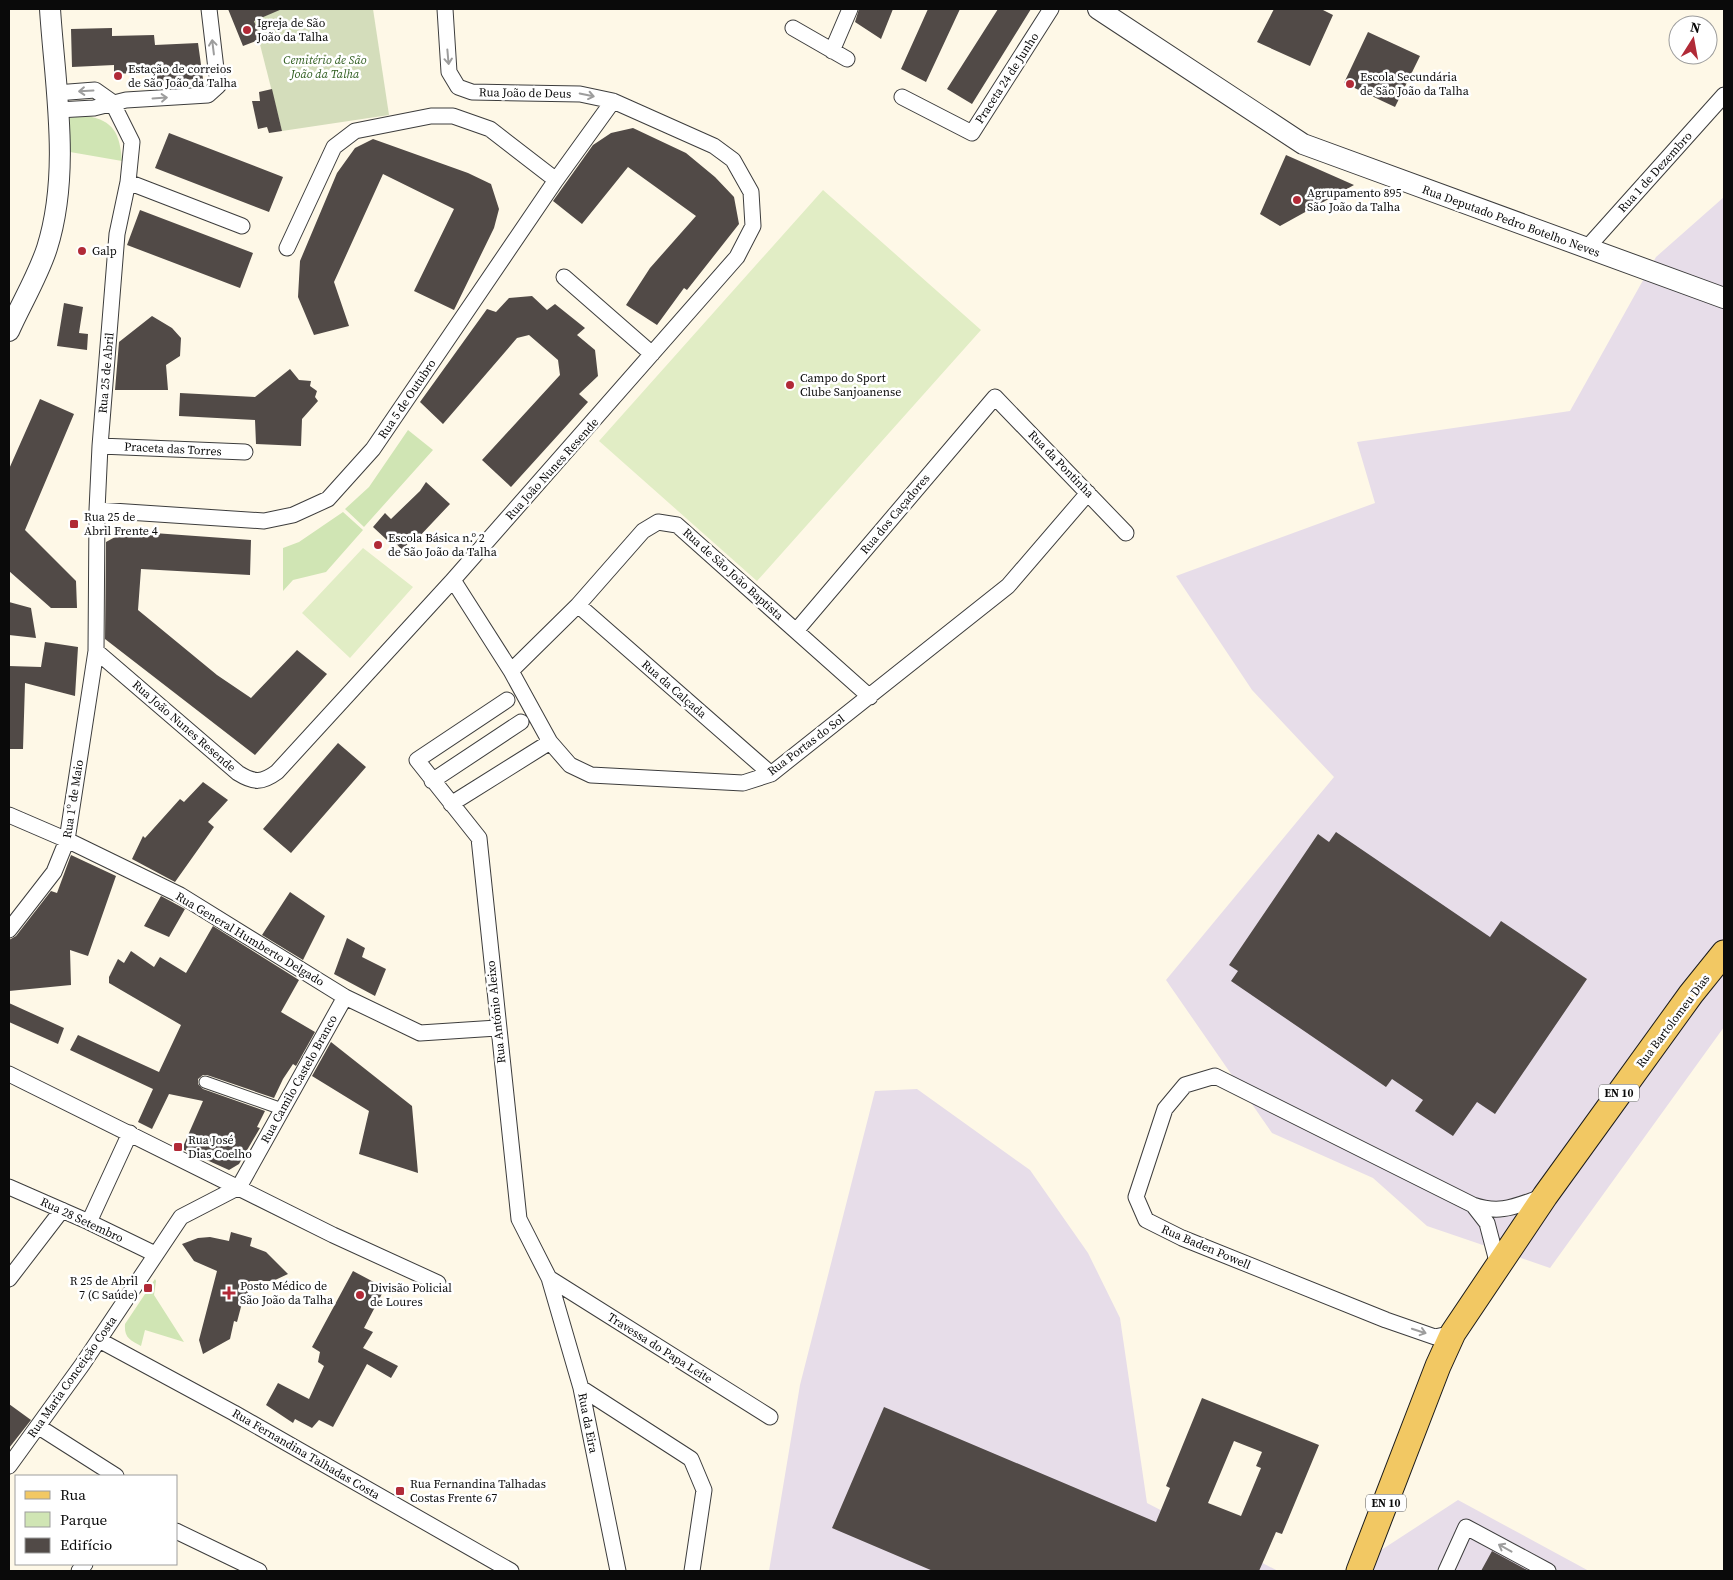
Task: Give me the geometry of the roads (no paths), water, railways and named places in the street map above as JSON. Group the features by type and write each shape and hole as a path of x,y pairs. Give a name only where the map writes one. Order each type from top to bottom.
{"main road":[{"name":"Rua Bartolomeu Dias","path":"1498,1265 1544,1196 1691,994 1724,953"},
{"name":"EN 10","path":"1359,1571 1453,1332 1498,1265"}],"street":[{"path":"9,330 47,248 58,190 57,101 50,9"},
{"path":"57,101 94,108 112,102 213,91 209,9"},
{"name":"Rua João de Deus","path":"445,9 449,72 458,87 472,92 580,94 613,101"},
{"path":"832,51 850,9"},
{"name":"Praceta 24 de Junho","path":"902,97 972,133 1051,9"},
{"name":"Rua Deputado Pedro Botelho Neves","path":"1098,9 1303,144 1724,298"},
{"path":"793,28 847,59"},
{"name":"Rua 1 de Dezembro","path":"1586,249 1724,95"},
{"name":"Rua 5 de Outubro","path":"97,510 264,521 293,515 328,499 374,449 556,180 613,101"},
{"name":"Rua João Nunes Resende","path":"96,651 238,773 251,781 264,781 277,772 453,580 737,257 753,226 751,192 733,160 714,146 613,101"},
{"name":"Rua 25 de Abril","path":"96,651 97,510 100,446 118,234 128,182 132,142 112,102"},
{"path":"287,248 334,147 355,131 430,116 453,116 490,129 556,180"},
{"path":"128,182 242,226"},
{"path":"564,277 652,354"},
{"name":"Rua da Pontinha","path":"995,397 1126,532"},
{"name":"Rua dos Caçadores","path":"796,631 995,397"},
{"name":"Praceta das Torres","path":"100,446 245,452"},
{"name":"Rua Portas do Sol","path":"453,580 511,671 550,742 570,765 591,775 743,783 771,774 1008,586 1088,493"},
{"name":"Rua de São João Baptista","path":"511,671 578,605 643,531 658,522 677,525 870,697"},
{"name":"Rua da Calçada","path":"578,605 771,774"},
{"name":"Rua 1º de Maio","path":"9,930 54,872 67,840 96,651"},
{"name":"Rua António Aleixo","path":"507,700 417,760 479,838 519,1219 549,1278"},
{"path":"432,781 520,722"},
{"path":"451,804 550,742"},
{"name":"Rua General Humberto Delgado","path":"9,815 67,840 180,895 344,997 420,1033 498,1028"},
{"name":"Rua Camilo Castelo Branco","path":"239,1187 344,997"},
{"path":"9,1074 334,1235 438,1282"},
{"name":"Rua Baden Powell","path":"1453,1332 1435,1337 1386,1320 1182,1238 1146,1220 1136,1197 1165,1109 1185,1086 1215,1076 1473,1205 1490,1211 1507,1209 1544,1196"},
{"path":"205,1082 282,1109"},
{"path":"89,1222 130,1133"},
{"name":"Rua 28 Setembro","path":"9,1187 89,1222 155,1254"},
{"name":"Rua Maria Conceição Costa","path":"9,1466 39,1427 181,1217 239,1187"},
{"name":"Rua Baden Powell","path":"1473,1205 1487,1223 1498,1265"},
{"path":"9,1279 62,1210"},
{"name":"Rua da Eira","path":"549,1278 581,1388 618,1571"},
{"name":"Travessa do Papa Leite","path":"549,1278 770,1417"},
{"name":"Rua Fernandina Talhadas Costa","path":"99,1340 242,1418 511,1571"},
{"path":"581,1388 691,1459 704,1490 692,1571"},
{"path":"39,1427 114,1475"},
{"path":"1446,1571 1466,1526 1548,1571"},
{"path":"178,1532 259,1571"}],"place":[{"name":"Igreja de São João da Talha","path":"247,30"},
{"name":"Estação de correios de São João da Talha","path":"118,76"},
{"name":"Escola Secundária de São João da Talha","path":"1350,84"},
{"name":"Agrupamento 895 São João da Talha","path":"1297,200"},
{"name":"Galp","path":"82,251"},
{"name":"Campo do Sport Clube Sanjoanense","path":"790,385"},
{"name":"Rua 25 de Abril Frente 4","path":"74,524"},
{"name":"Escola Básica n.º 2 de São João da Talha","path":"378,545"},
{"name":"Rua José Dias Coelho","path":"178,1147"},
{"name":"R 25 de Abril 7 (C Saúde)","path":"148,1288"},
{"name":"Posto Médico de São João da Talha","path":"229,1293"},
{"name":"Divisão Policial de Loures","path":"360,1295"},
{"name":"Rua Fernandina Talhadas Costas Frente 67","path":"400,1491"}],"park label":[{"name":"Cemitério de São João da Talha","path":"325,67"}]}
